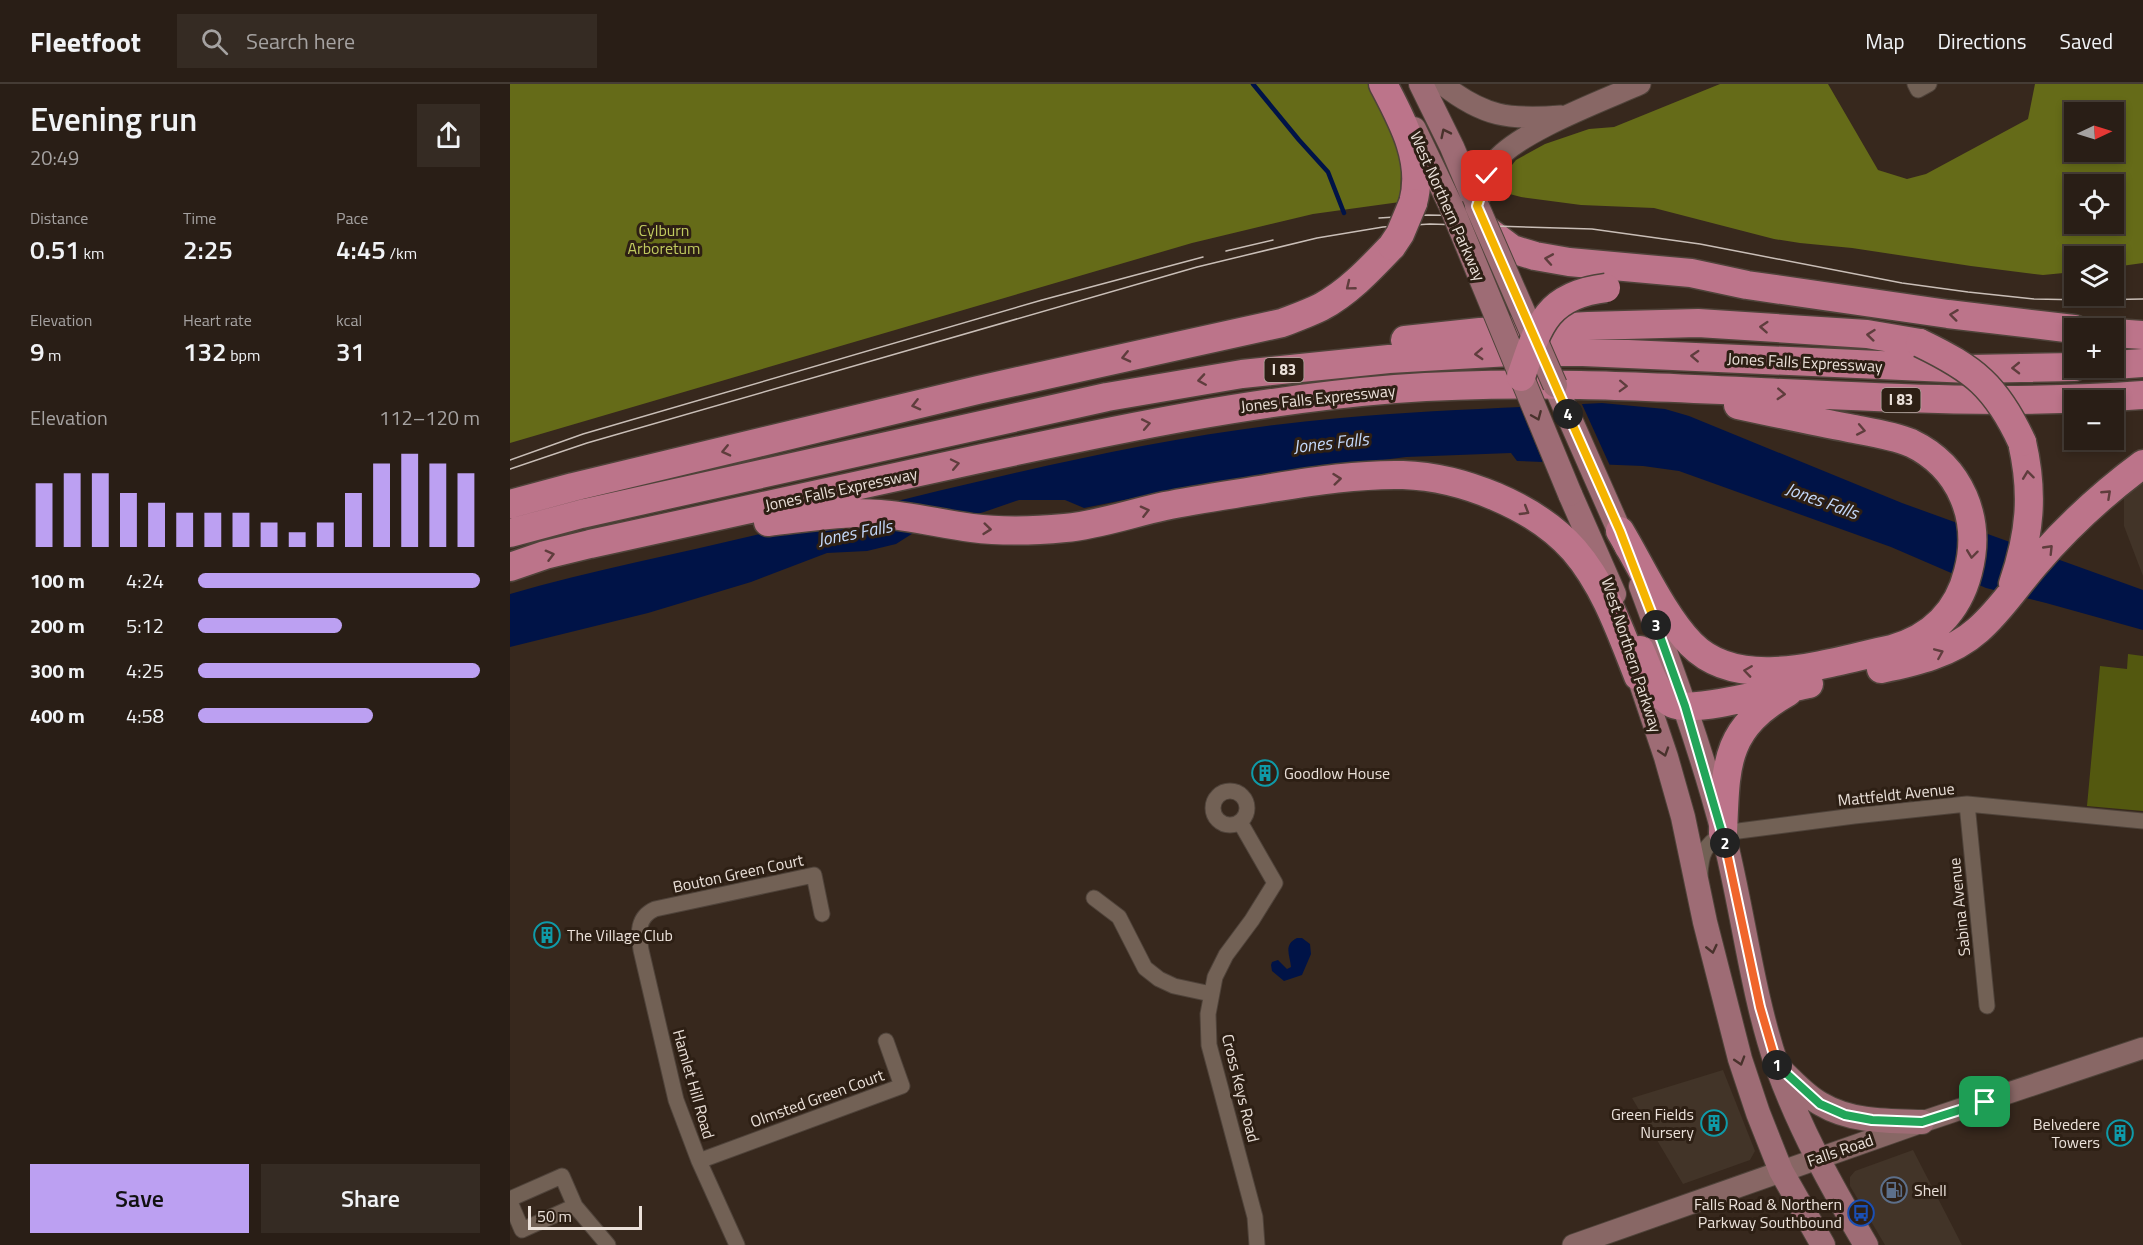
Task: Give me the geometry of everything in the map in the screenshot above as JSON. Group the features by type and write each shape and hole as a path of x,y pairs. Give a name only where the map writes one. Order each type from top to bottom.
{"highway":[{"path":"510,504 978,390 1282,323 1321,307 1369,270 1392,246 1400,234 1414,200 1417,182 1410,139 1384,84"},
{"path":"1482,218 1512,249 1607,277 1747,285 1948,314 2064,328"},
{"path":"1521,377 1534,336 1548,314 1563,301 1607,277"},
{"path":"1242,374 1385,343 1480,332 1588,326 1689,324 1867,334 1920,343 1961,364 1984,383 2007,411 2022,442 2028,467 2029,509 2020,563 2012,585 2000,607"},
{"path":"2124,334 2143,335"},
{"name":"Jones Falls Expressway","path":"510,533 580,514 1096,399 1242,374 1389,359 1510,352 1660,355 1970,369 2064,367"},
{"path":"2124,364 2143,363"},
{"name":"Jones Falls Expressway","path":"510,567 545,555 590,544 1091,435 1246,405 1394,389 1587,385 1960,401 2095,399 2143,395"},
{"path":"1620,531 1669,615 1688,640 1701,653 1718,663 1745,671 1794,669 1908,644 1947,617 1964,587 1973,554 1973,537 1966,503 1957,482 1944,466 1926,452 1909,442 1880,434 1660,387"},
{"path":"1615,596 1660,692 1674,704 1703,706 1923,660 1946,651 1978,630 2000,607 2035,563 2072,525 2143,464"},
{"path":"590,544 824,514 883,514 998,530 1066,528 1187,502 1339,478 1405,475 1460,485 1520,507 1547,525 1574,551 1596,582 1611,609 1638,676"},
{"path":"1723,833 1726,770 1732,750 1748,724 1758,713 1768,704 1801,686"}],"main road":[{"name":"West Northern Parkway","path":"1384,84 1409,120 1451,206 1570,494 1615,596 1683,817 1699,893 1740,1059 1781,1171 1823,1245"},
{"name":"West Northern Parkway","path":"1421,84 1452,147 1620,531 1685,706 1723,833 1760,1007 1777,1066 1800,1126 1816,1159 1866,1245"},
{"path":"1442,84 1474,106 1491,113 1516,118 1567,116"},
{"path":"1482,218 1487,176 1503,153 1515,143 1567,116 1640,84"},
{"name":"Falls Road","path":"1573,1245 1922,1122 2143,1048"},
{"path":"1777,1066 1820,1104 1845,1115 1872,1120 1922,1122"}],"street":[{"path":"1915,84 1918,90 1929,84"},
{"name":"Mattfeldt Avenue","path":"1723,833 1967,804 2143,821"},
{"name":"Sabina Avenue","path":"1967,804 1987,1006"},
{"name":"Cross Keys Road","path":"1240,822 1275,883 1252,921 1226,956 1215,977 1210,993 1208,1014 1209,1045 1255,1217 1257,1245"},
{"path":"1699,893 1700,866 1704,852 1708,843 1723,833"},
{"name":"Bouton Green Court","path":"639,925 647,913 655,909 814,875 822,914"},
{"path":"1094,898 1119,916 1145,968 1159,979 1174,986 1210,993"},
{"name":"Hamlet Hill Road","path":"639,925 641,950 670,1079 699,1161 737,1245"},
{"name":"Olmsted Green Court","path":"699,1161 902,1086 886,1041"},
{"path":"575,1206 522,1230 510,1201 562,1176 575,1206 608,1245"}],"shaded area":[{"path":"2143,480 2143,576 2124,526 2124,491"},
{"path":"1723,1070 1755,1151 1750,1160 1683,1184 1632,1098"},
{"path":"1913,1150 1962,1245 1885,1245 1850,1186 1850,1177 1855,1171"}],"green space":[{"name":"Cylburn Arboretum","path":"510,84 1369,84 1393,122 1402,144 1400,202 1313,214 1192,243 510,443"},
{"path":"1720,84 1828,84 1878,170 1907,179 1926,174 2028,119 2035,84 2143,84 2143,263 2124,266 2124,246 2064,246 2064,273 2043,275 1774,239 1654,208 1581,205 1521,197 1502,192 1516,160 1545,144 1589,129 1614,127"},
{"path":"2128,654 2143,656 2143,811 2087,806 2100,666 2127,669"}],"water":[{"name":"Jones Falls","path":"1602,403 1665,409 1689,416 1902,503 2143,590 2143,630 1986,588 1891,547 1679,471 1643,466 1517,461 1511,453 1406,457 1312,469 1198,485 1084,508 1065,500 1019,500 918,530 896,544 867,551 827,553 751,582 648,613 510,647 510,594 976,482 1121,450 1266,426 1405,413"},
{"path":"1297,938 1302,938 1310,944 1311,954 1302,975 1284,981 1272,971 1271,965 1272,962 1278,960 1287,969 1291,967 1289,947"}],"pier":[{"path":"1581,402 1611,468 1544,465 1519,404"}],"waterway":[{"path":"1253,84 1328,172 1344,213"}],"tram line":[{"path":"1379,218 1428,215 1477,216"},
{"path":"510,469 587,443 1197,267 1317,238 1383,227 1430,224 1592,229 1700,244 1902,283 1968,292 2034,299 2143,299"},
{"path":"1226,251 1273,240"},
{"path":"510,460 583,434 1042,300 1203,257"}],"place":[{"name":"Goodlow House","path":"1265,773"},
{"name":"The Village Club","path":"547,935"},
{"name":"Green Fields Nursery","path":"1714,1123"},
{"name":"Belvedere Towers","path":"2120,1133"},
{"name":"Shell","path":"1894,1190"},
{"name":"Falls Road & Northern Parkway Southbound","path":"1861,1213"}],"route":[{"path":"1487,176 1477,206 1620,531 1685,706 1723,833 1760,1007 1777,1066 1820,1104 1845,1115 1872,1120 1922,1122 1985,1102"}]}
